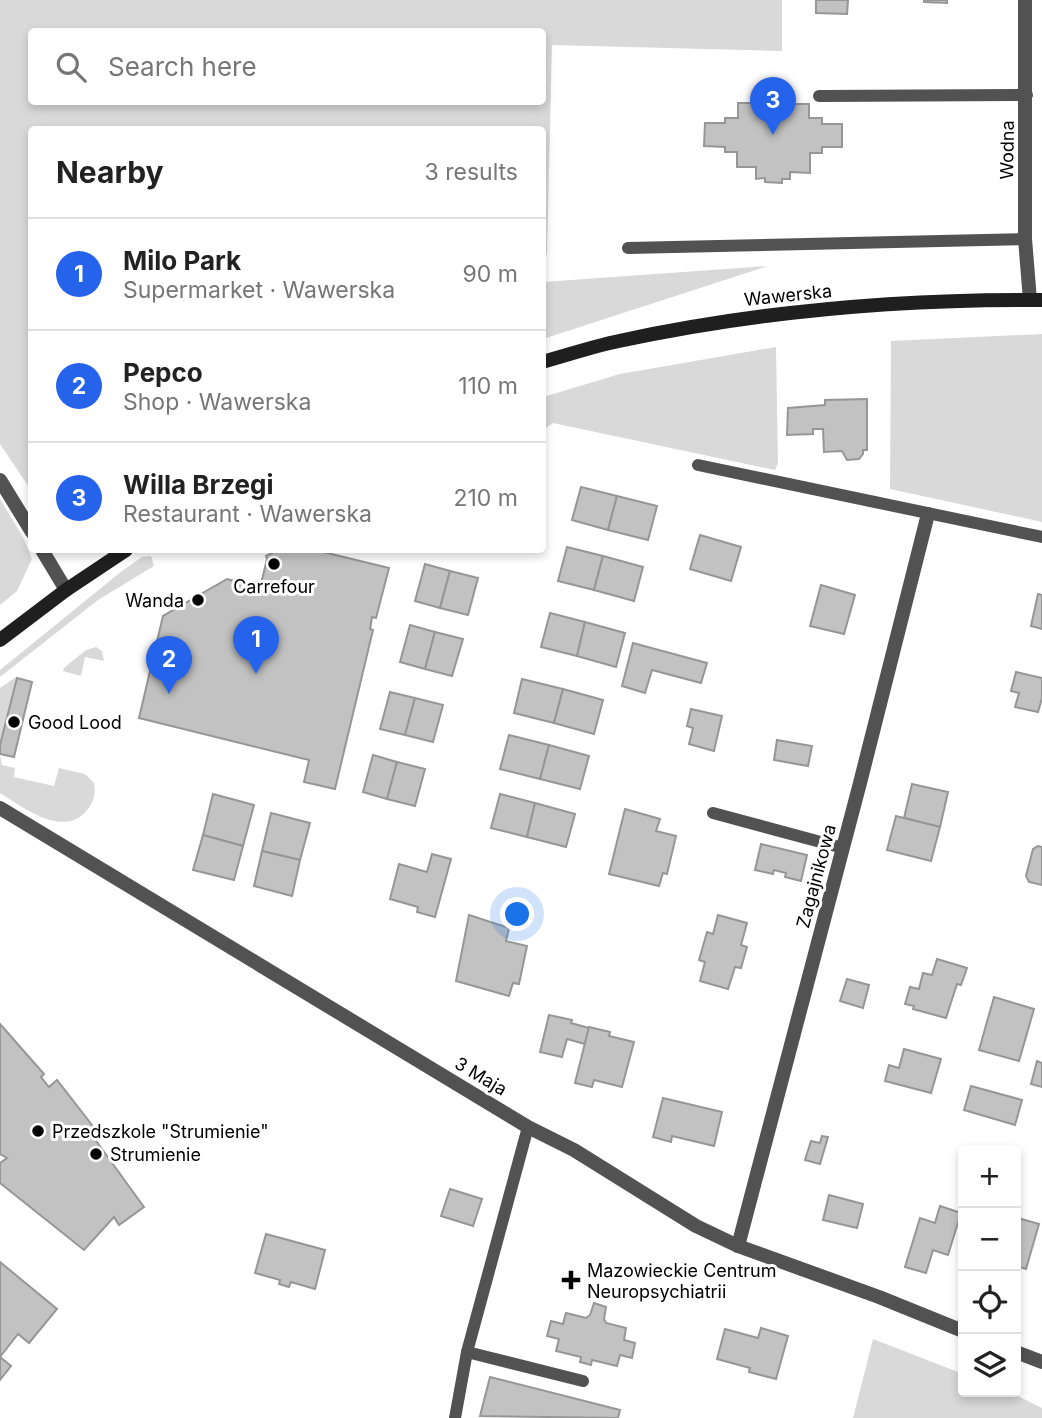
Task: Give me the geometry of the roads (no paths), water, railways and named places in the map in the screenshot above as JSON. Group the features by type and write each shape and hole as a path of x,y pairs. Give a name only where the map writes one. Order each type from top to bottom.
{"main road":[{"name":"Wawerska","path":"546,361 617,341 716,322 904,303 1036,300"},
{"path":"0,640 66,590 122,553"}],"street":[{"name":"Wodna","path":"1025,0 1025,239 1036,300"},
{"path":"0,480 28,526"},
{"name":"Zagajnikowa","path":"738,1247 928,514"},
{"path":"44,553 66,590"},
{"name":"3 Maja","path":"0,808 528,1127 574,1150 696,1226 738,1247 879,1297 958,1329"},
{"path":"1021,1354 1042,1362"}],"lane":[{"path":"819,96 1027,95"},
{"path":"628,248 1025,239"},
{"path":"698,465 1042,537"},
{"path":"713,813 843,848"},
{"path":"456,1418 467,1352 528,1127"},
{"path":"467,1352 583,1381"}],"place":[{"name":"Willa Brzegi","path":"773,135"},
{"name":"Carrefour","path":"274,564"},
{"name":"Wanda","path":"198,600"},
{"name":"Milo Park","path":"256,674"},
{"name":"Pepco","path":"169,694"},
{"name":"Good Lood","path":"14,722"},
{"name":"Przedszkole \"Strumienie\"","path":"38,1131"},
{"name":"Strumienie","path":"96,1154"},
{"name":"Mazowieckie Centrum Neuropsychiatrii","path":"571,1280"}]}
